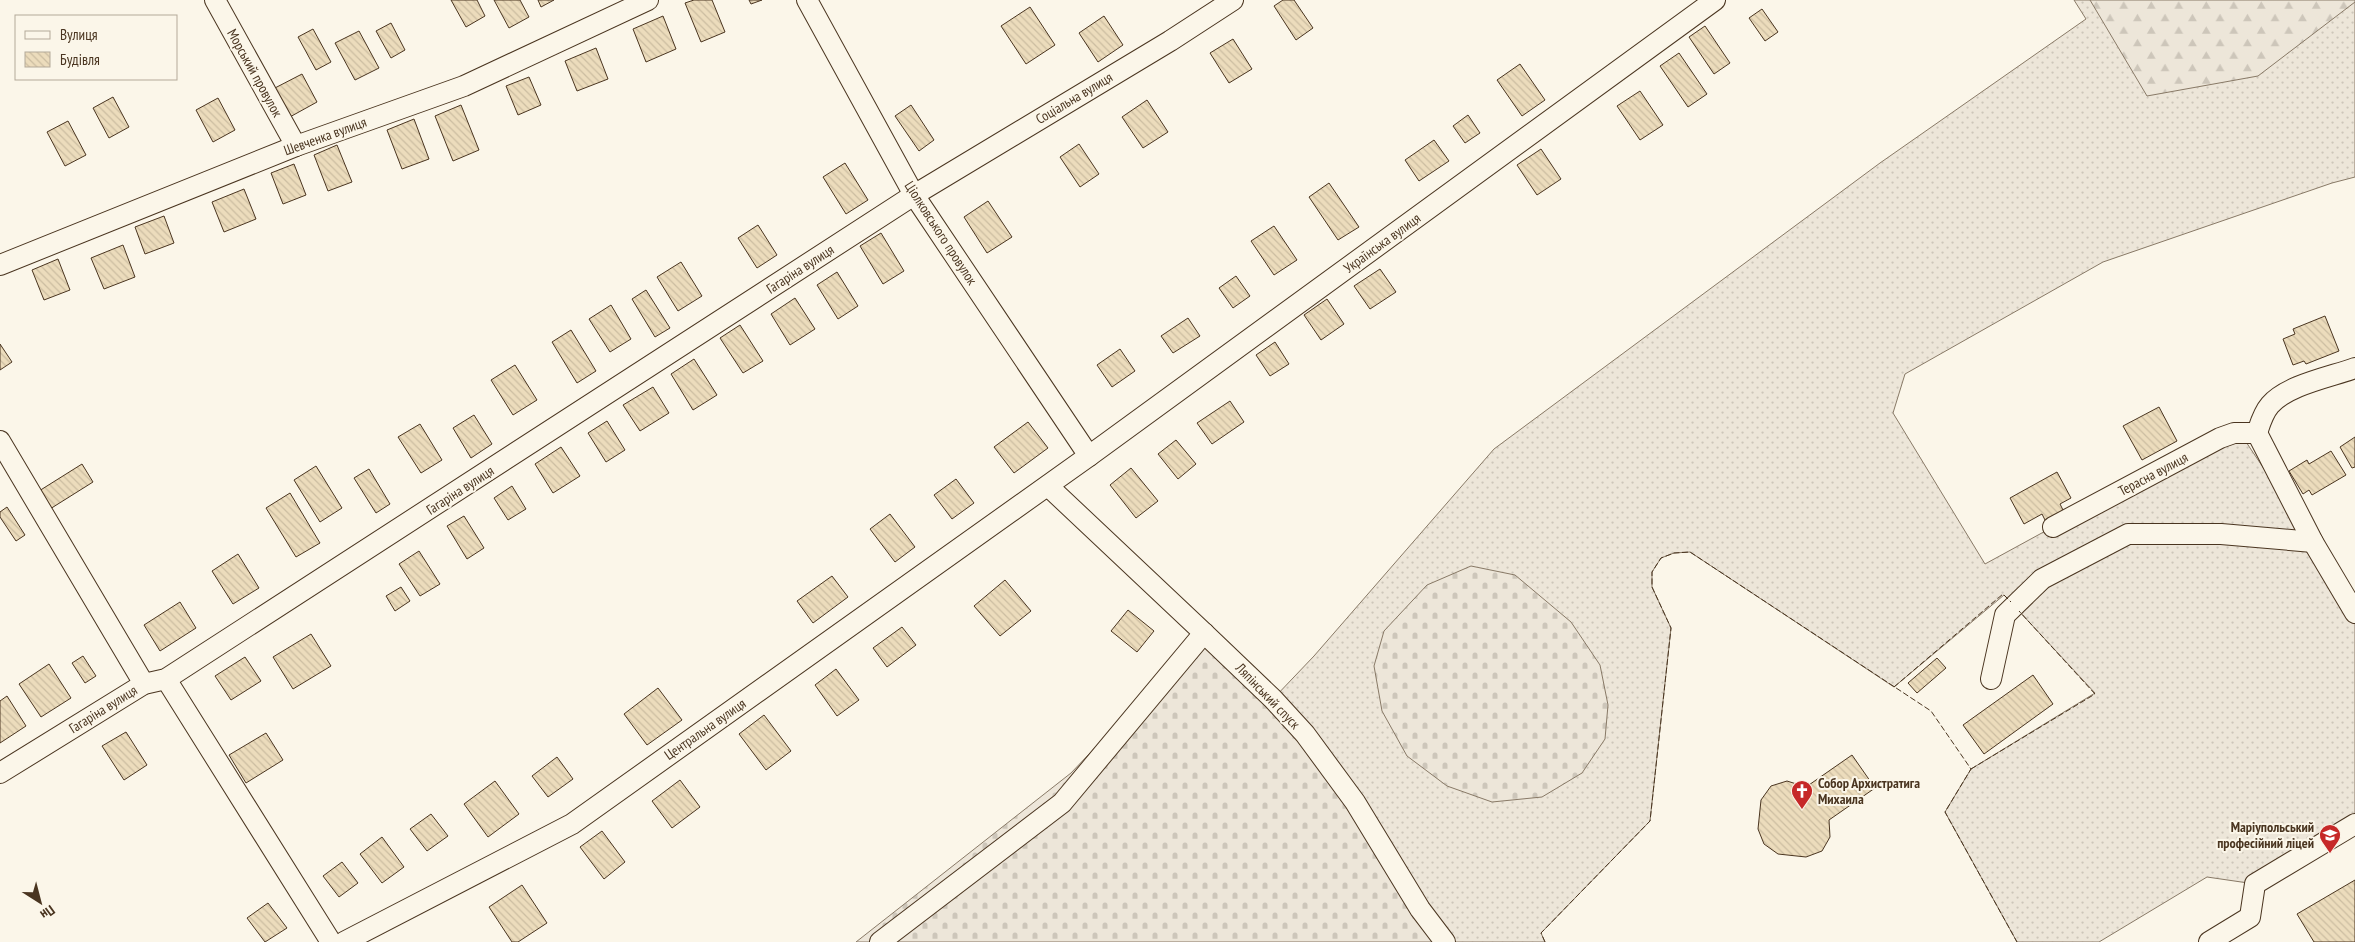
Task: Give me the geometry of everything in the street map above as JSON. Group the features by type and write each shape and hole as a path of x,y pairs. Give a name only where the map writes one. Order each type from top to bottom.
{"street":[{"name":"Морський провулок","path":"215,0 296,146"},
{"name":"Шевченка вулиця","path":"0,265 296,146 464,86 648,0"},
{"name":"Ціолковського провулок","path":"807,0 914,195 1089,456"},
{"name":"Соціальна вулиця","path":"914,195 1170,41 1233,0"},
{"name":"Українська вулиця","path":"1048,486 1715,0"},
{"name":"Гагаріна вулиця","path":"0,773 144,684 166,678 914,195"},
{"path":"2355,368 2282,395 2270,405 2264,414 2257,433 2313,542 2355,613"},
{"name":"Терасна вулиця","path":"2053,527 2220,438 2234,433 2257,433"},
{"path":"0,441 144,684"},
{"name":"Ляпінський спуск","path":"1048,486 1273,699 1334,770 1378,838 1420,909 1445,942"},
{"name":"Центральна вулиця","path":"344,942 572,824 1048,486"},
{"path":"1991,679 2005,615 2042,579 2128,534 2220,534 2313,542"},
{"path":"880,942 1062,803 1204,633"},
{"path":"166,678 331,942"},
{"path":"2209,942 2250,917 2255,884 2355,824"}],"green space":[{"path":"2074,0 2355,0 2355,177 2332,183 2103,262 1905,374 1893,413 1985,564 2236,427 2313,542 2355,613 2355,824 2255,884 2207,877 2099,942 2017,942 1945,812 1971,769 2095,693 2004,595 1894,687 1690,552 1674,553 1661,558 1652,572 1652,587 1671,628 1650,821 1541,933 1545,942 1442,942 1273,699 1314,656 1494,449 1880,163 2086,19"},
{"path":"2090,0 2355,0 2355,2 2258,76 2147,96"},
{"path":"1471,566 1515,575 1571,622 1600,665 1608,705 1605,739 1582,773 1542,797 1492,802 1447,786 1407,756 1382,711 1374,666 1384,631 1427,585"},
{"path":"1204,633 1273,699 1442,942 856,942 1071,773"}],"building":[{"path":"451,0 477,0 485,16 466,27"},
{"path":"494,0 520,0 529,17 509,28"},
{"path":"538,0 554,0 541,7"},
{"path":"694,0 712,0 725,32 701,42 685,3"},
{"path":"749,0 762,0 751,4"},
{"path":"1283,0 1294,0 1313,28 1296,40 1274,6"},
{"path":"1030,7 1055,45 1026,64 1001,26"},
{"path":"1762,9 1778,32 1765,41 1749,18"},
{"path":"663,16 676,49 646,62 633,29"},
{"path":"1104,16 1123,45 1098,62 1079,33"},
{"path":"391,23 405,50 391,58 376,31"},
{"path":"1705,26 1730,63 1714,74 1689,37"},
{"path":"313,29 331,62 316,70 298,37"},
{"path":"359,31 379,68 355,80 335,43"},
{"path":"1233,39 1252,69 1229,83 1210,53"},
{"path":"596,48 608,79 577,91 565,61"},
{"path":"1679,53 1707,94 1688,107 1660,66"},
{"path":"1520,64 1545,100 1522,116 1497,80"},
{"path":"302,74 317,102 288,118 273,89"},
{"path":"529,77 541,105 518,115 506,86"},
{"path":"1640,91 1663,125 1640,140 1617,106"},
{"path":"113,97 129,127 109,138 93,108"},
{"path":"218,98 235,130 213,142 196,110"},
{"path":"1147,100 1168,132 1143,148 1122,117"},
{"path":"461,105 479,150 453,161 435,116"},
{"path":"911,105 934,140 919,151 895,116"},
{"path":"1468,115 1480,133 1465,143 1453,126"},
{"path":"414,119 429,159 402,169 387,130"},
{"path":"68,121 86,155 65,166 47,132"},
{"path":"1434,140 1449,161 1419,181 1405,160"},
{"path":"1079,144 1099,174 1080,187 1060,157"},
{"path":"337,145 352,182 328,191 314,155"},
{"path":"1541,149 1561,179 1537,195 1517,165"},
{"path":"845,163 868,200 846,214 823,177"},
{"path":"294,164 306,195 283,204 271,173"},
{"path":"1329,183 1359,227 1338,240 1309,197"},
{"path":"244,189 256,219 224,232 212,202"},
{"path":"988,201 1012,237 987,253 964,217"},
{"path":"164,216 174,243 145,254 135,227"},
{"path":"758,225 777,255 757,268 738,238"},
{"path":"1274,226 1297,260 1274,275 1251,241"},
{"path":"881,233 904,271 883,284 860,246"},
{"path":"123,245 135,277 104,289 91,258"},
{"path":"58,259 70,290 44,300 32,270"},
{"path":"681,262 702,296 678,311 657,277"},
{"path":"1380,269 1396,292 1370,309 1354,286"},
{"path":"837,272 858,306 838,319 817,285"},
{"path":"1236,276 1250,296 1233,308 1219,288"},
{"path":"646,290 670,328 655,337 632,299"},
{"path":"795,298 815,329 790,345 771,314"},
{"path":"1327,299 1344,324 1321,340 1304,315"},
{"path":"611,305 631,339 610,352 589,319"},
{"path":"2325,316 2339,351 2306,364 2304,361 2293,365 2283,339 2295,334 2293,329"},
{"path":"1188,318 1200,336 1173,353 1161,336"},
{"path":"740,325 763,361 743,373 720,338"},
{"path":"571,330 596,371 577,383 552,342"},
{"path":"1275,342 1289,364 1270,376 1256,355"},
{"path":"0,344 12,362 0,370"},
{"path":"1120,349 1135,371 1112,387 1097,365"},
{"path":"694,359 717,395 693,410 671,374"},
{"path":"515,365 537,400 513,415 491,380"},
{"path":"653,387 669,413 640,431 623,405"},
{"path":"1230,401 1244,422 1212,444 1197,423"},
{"path":"2159,407 2177,441 2142,460 2123,426"},
{"path":"474,415 492,444 471,458 453,428"},
{"path":"607,421 625,450 606,462 588,433"},
{"path":"1028,422 1048,448 1014,473 994,447"},
{"path":"420,424 442,460 421,473 398,437"},
{"path":"2355,437 2355,467 2352,468 2340,447"},
{"path":"1176,440 1196,464 1178,479 1158,454"},
{"path":"561,447 580,476 553,493 535,464"},
{"path":"2331,451 2346,475 2312,495 2309,490 2303,494 2289,471 2307,460 2309,464"},
{"path":"82,464 93,482 50,509 39,491"},
{"path":"316,466 342,508 320,522 294,480"},
{"path":"1131,468 1158,501 1136,518 1110,485"},
{"path":"369,469 390,504 376,513 354,478"},
{"path":"2057,472 2071,498 2060,504 2064,512 2046,522 2042,514 2024,524 2010,498"},
{"path":"956,479 974,503 952,519 934,495"},
{"path":"512,486 526,509 508,520 494,498"},
{"path":"290,493 320,543 296,557 266,508"},
{"path":"7,507 25,535 16,541 0,517 0,512"},
{"path":"890,514 915,547 895,562 870,529"},
{"path":"464,516 484,548 467,559 447,526"},
{"path":"419,551 440,584 420,596 399,564"},
{"path":"238,554 259,588 233,604 212,571"},
{"path":"832,576 848,597 813,623 797,601"},
{"path":"1005,580 1031,611 1000,636 974,606"},
{"path":"401,587 410,601 395,611 386,596"},
{"path":"180,602 196,628 160,651 144,625"},
{"path":"1128,610 1154,631 1137,652 1111,631"},
{"path":"902,627 916,645 887,667 873,648"},
{"path":"311,634 331,666 293,689 273,657"},
{"path":"83,656 96,676 85,683 72,663"},
{"path":"245,657 261,681 231,700 215,676"},
{"path":"1937,658 1946,668 1917,693 1908,683"},
{"path":"49,664 71,698 41,717 19,684"},
{"path":"836,669 859,700 837,716 815,685"},
{"path":"2033,675 2053,704 1984,754 1963,725"},
{"path":"658,688 682,720 647,745 624,714"},
{"path":"7,696 26,726 0,743 0,701"},
{"path":"764,715 791,751 766,770 739,734"},
{"path":"126,732 147,765 124,780 102,746"},
{"path":"266,733 283,760 246,783 229,755"},
{"name":"Собор Архистратига Михаила","path":"1852,755 1875,788 1829,820 1830,837 1822,851 1806,857 1778,854 1764,844 1758,829 1761,800 1771,786 1787,781 1806,787"},
{"path":"557,757 573,779 548,797 532,776"},
{"path":"680,780 700,807 672,828 652,801"},
{"path":"495,781 519,814 488,837 464,804"},
{"path":"431,814 448,836 427,851 410,829"},
{"path":"602,831 625,862 604,879 580,847"},
{"path":"382,837 404,867 382,883 360,854"},
{"path":"342,862 358,883 339,897 323,876"},
{"path":"2355,880 2355,942 2314,942 2297,914"},
{"path":"522,885 547,923 518,942 512,942 489,907"},
{"path":"268,903 287,928 265,942 247,918"}],"fence":[{"path":"1545,942 1541,933 1650,821 1671,628 1652,587 1652,572 1661,558 1674,553 1690,552 1931,711 1971,769 1945,812 2017,942"},
{"path":"1894,687 2003,594 2011,602"},
{"path":"1971,769 2095,694 2019,611"}],"place":[{"name":"Собор Архистратига Михаила","path":"1802,810"},
{"name":"Маріупольський професійний ліцей","path":"2330,854"}]}
